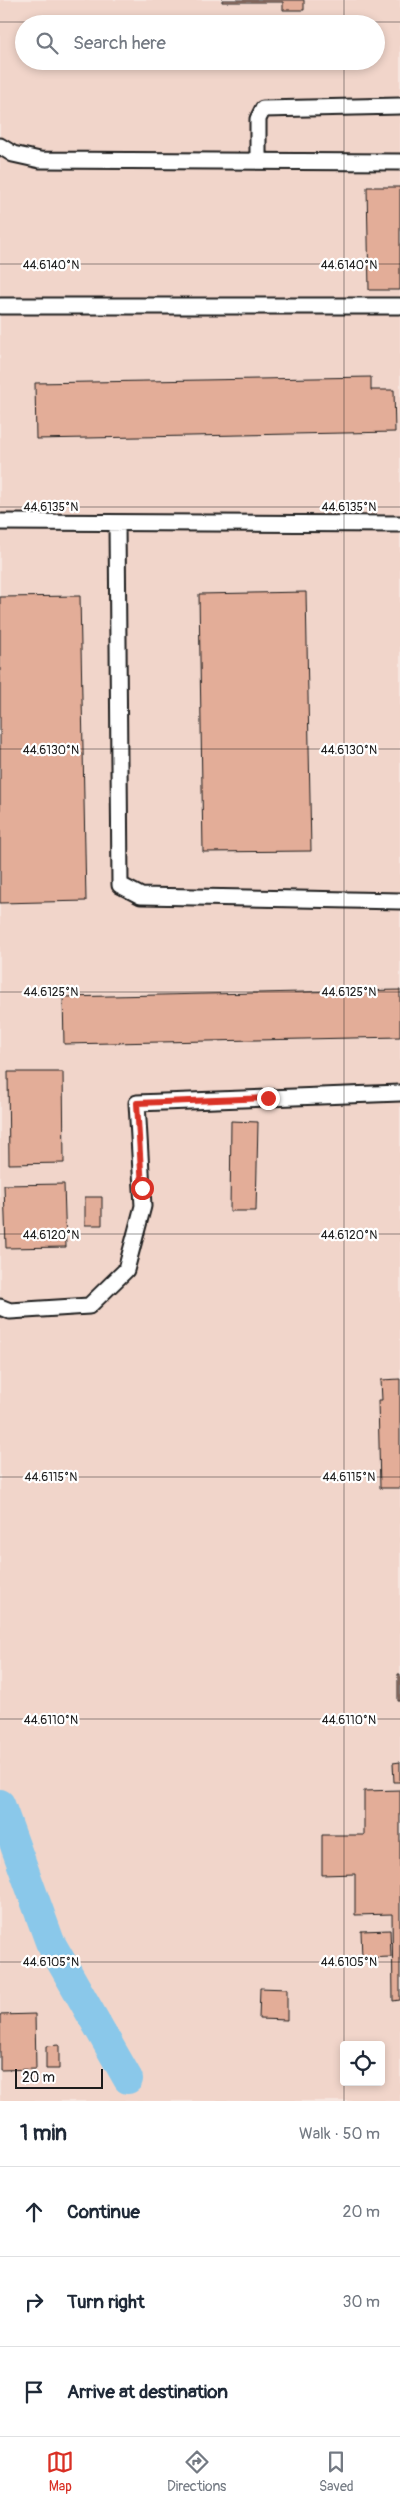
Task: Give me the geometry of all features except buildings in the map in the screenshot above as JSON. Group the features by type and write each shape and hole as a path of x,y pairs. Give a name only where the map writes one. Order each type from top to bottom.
{"lane":[{"path":"258,161 258,119 264,109 400,106"},
{"path":"0,146 13,154 40,160 400,162"},
{"path":"0,306 400,306"},
{"path":"0,522 400,524"},
{"path":"117,523 120,886 141,896 400,902"},
{"path":"0,1307 10,1311 89,1306 126,1270 143,1206 137,1103 400,1093"}],"shaded area":[{"path":"0,0 400,0 400,2101 0,2101"}],"waterway":[{"path":"0,1804 50,1942 128,2079"}],"route":[{"path":"142,1188 137,1103 268,1098"}]}
